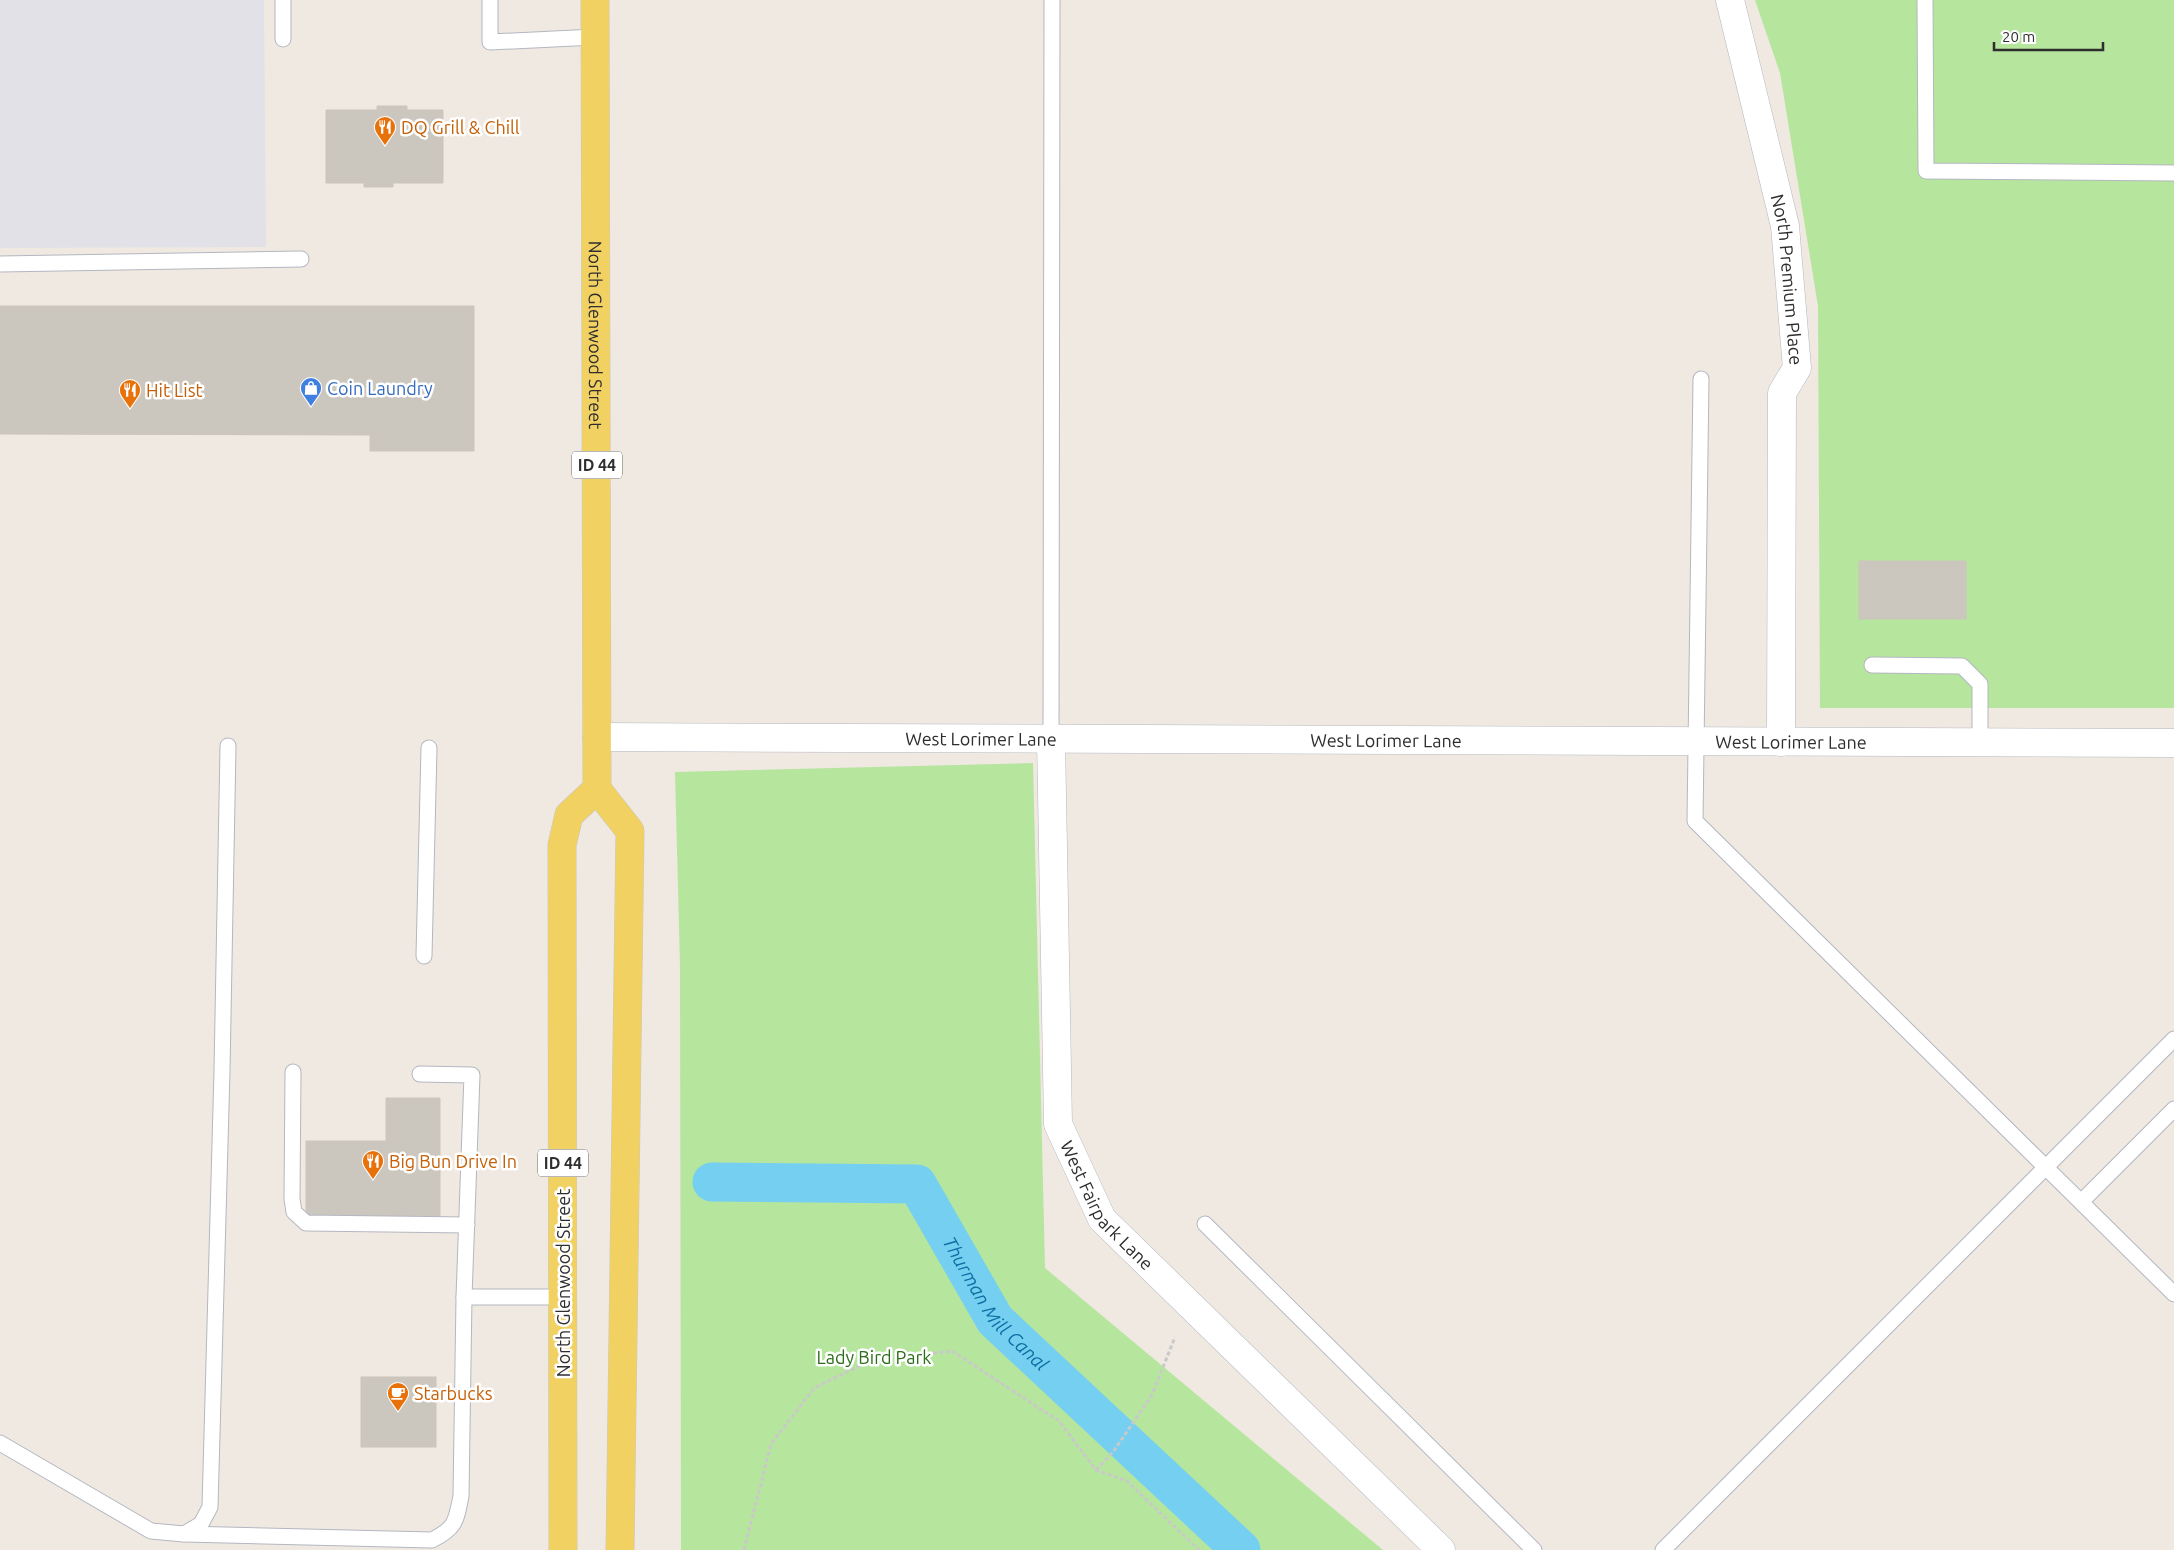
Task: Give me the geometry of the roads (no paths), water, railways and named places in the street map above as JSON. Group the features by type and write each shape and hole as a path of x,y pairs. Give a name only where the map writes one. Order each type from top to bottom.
{"main road":[{"name":"North Glenwood Street","path":"563,1550 562,845 569,815 597,789 595,0"},
{"path":"597,789 630,830 620,1550"}],"street":[{"name":"North Premium Place","path":"1730,0 1785,226 1797,368 1782,393 1781,742"},
{"name":"West Lorimer Lane","path":"597,737 2174,743"},
{"name":"West Fairpark Lane","path":"1050,738 1058,1124 1102,1219 1441,1550"}],"lane":[{"path":"282,0 283,39"},
{"path":"490,0 490,42 595,38"},
{"path":"1050,738 1052,0"},
{"path":"1925,0 1926,171 2174,173"},
{"path":"0,264 302,259"},
{"path":"1701,379 1695,822 2174,1294"},
{"path":"1872,665 1962,666 1980,684 1980,742"},
{"path":"184,1534 201,1524 210,1507 222,1071 228,746"},
{"path":"424,956 429,748"},
{"path":"1663,1550 2174,1039"},
{"path":"293,1072 292,1199 294,1212 306,1223 467,1225"},
{"path":"0,1443 151,1531 184,1534 432,1540 449,1532 456,1521 461,1496 464,1297 472,1074 420,1074"},
{"path":"2081,1202 2174,1109"},
{"path":"1205,1224 1534,1550"},
{"path":"464,1297 564,1297"}],"waterway":[{"name":"Thurman Mill Canal","path":"712,1182 917,1184 995,1320 1241,1550"}],"place":[{"name":"DQ Grill & Chill","path":"385,146"},
{"name":"Coin Laundry","path":"311,407"},
{"name":"Hit List","path":"130,409"},
{"name":"Big Bun Drive In","path":"373,1180"},
{"name":"Starbucks","path":"398,1412"}],"park label":[{"name":"Lady Bird Park","path":"874,1357"}]}
